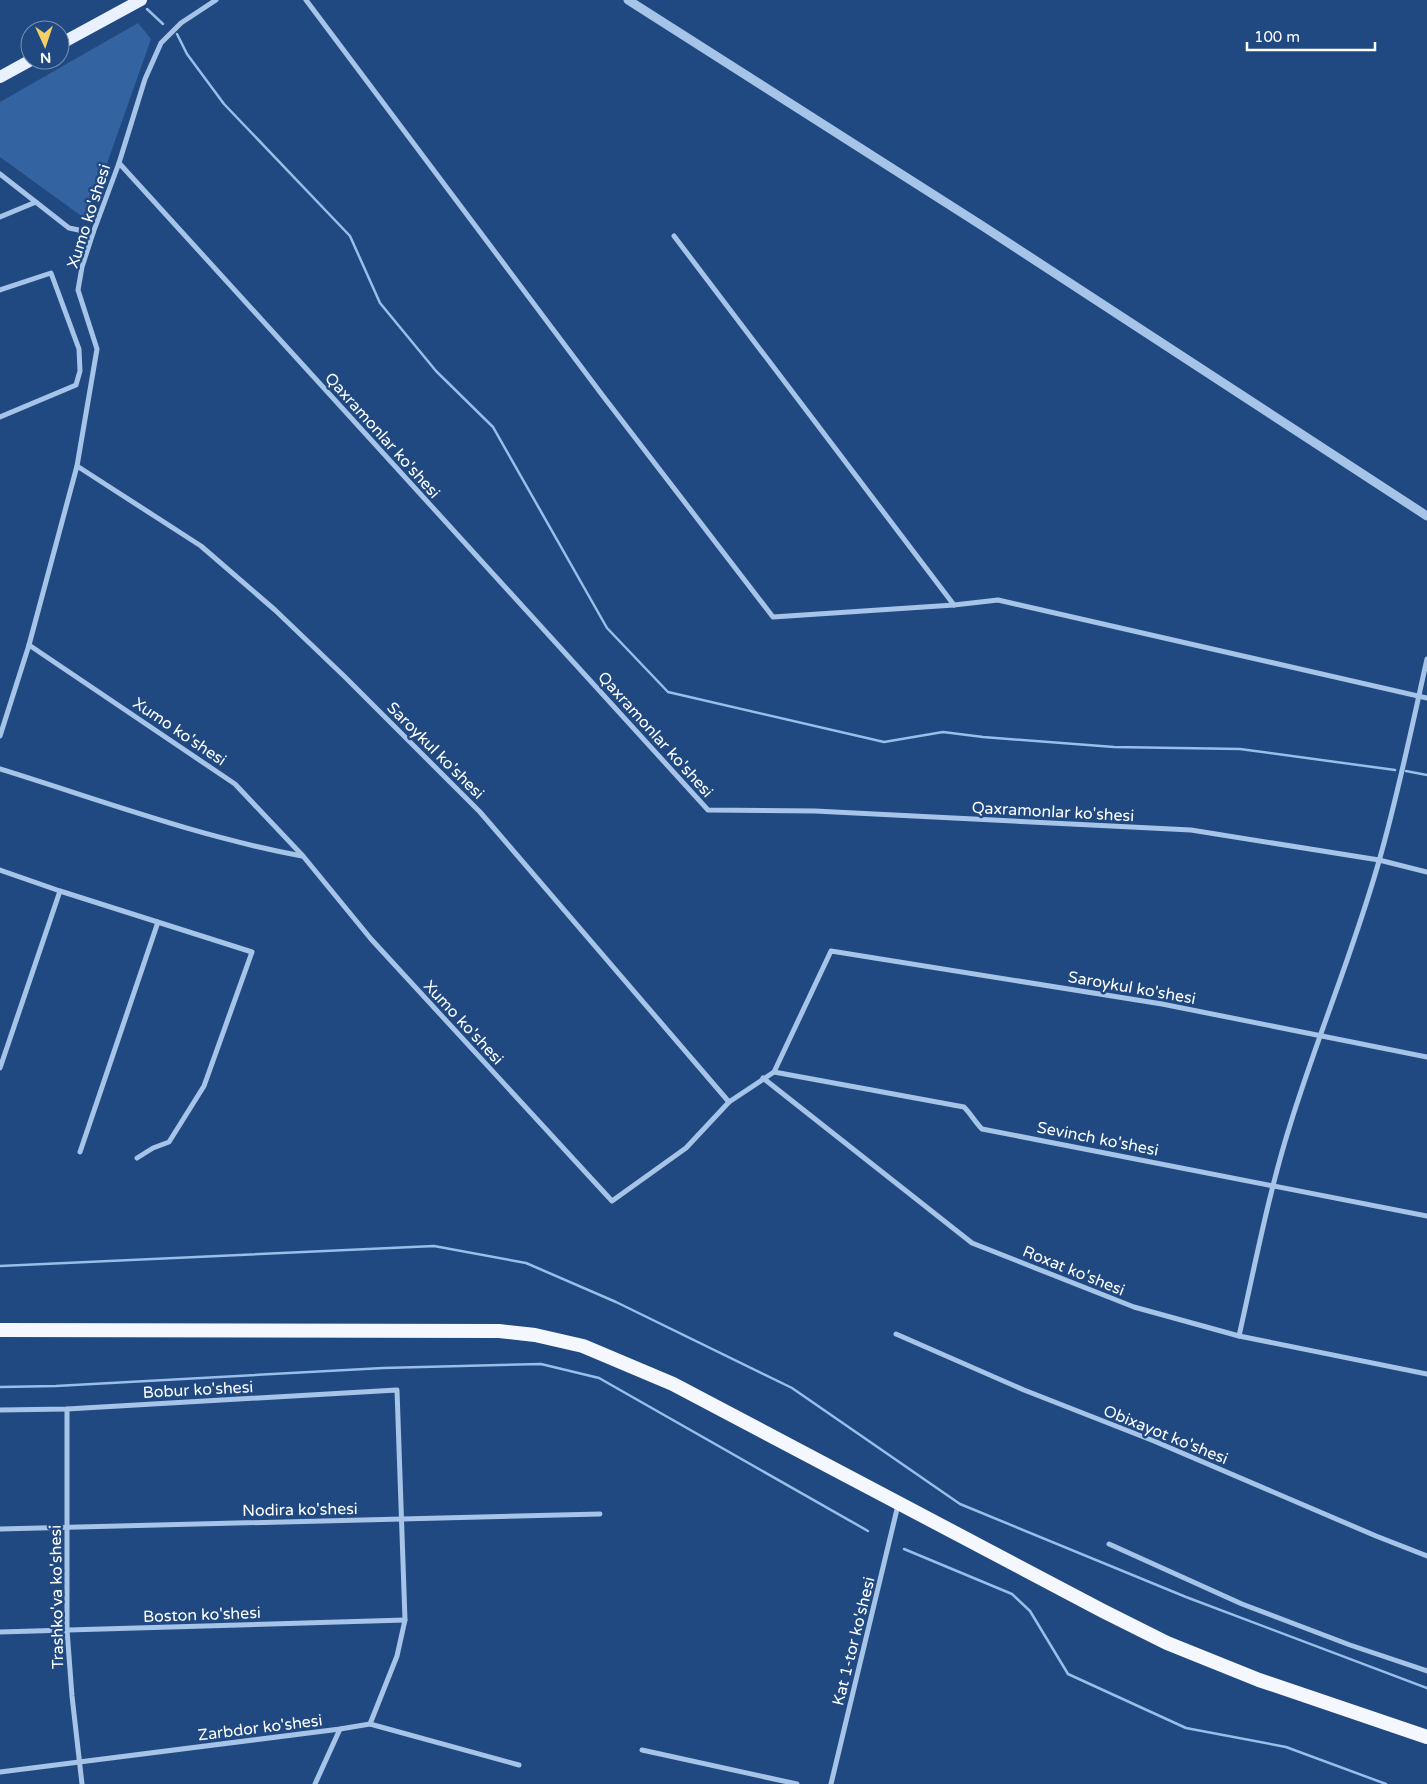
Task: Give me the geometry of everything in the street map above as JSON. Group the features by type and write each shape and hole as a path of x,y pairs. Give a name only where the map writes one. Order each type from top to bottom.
{"highway":[{"path":"0,1330 464,1330 499,1331 556,1339 582,1346 673,1384 1103,1611 1167,1642 1259,1680 1427,1738"}],"main road":[{"path":"70,38 140,0"},
{"path":"0,77 20,66"}],"street":[{"name":"Xumo ko'shesi","path":"0,736 29,645 77,466 97,349 78,290 82,267 119,163 145,79 162,43 180,23 216,0"},
{"path":"306,0 603,396 773,617 954,605 998,600 1427,698"},
{"path":"628,0 981,225 1427,516"},
{"name":"Qaxramonlar ko'shesi","path":"119,163 708,810 815,811 1191,830 1379,860 1427,872"},
{"path":"0,174 69,228 93,233"},
{"path":"0,216 36,202"},
{"path":"674,236 954,605"},
{"path":"0,290 51,273 79,349 80,370 76,385 0,417"},
{"name":"Saroykul ko'shesi","path":"77,466 201,546 275,610 345,677 480,812 729,1102"},
{"name":"Xumo ko'shesi","path":"29,645 235,784 303,856 371,939 612,1201 686,1148 729,1102"},
{"path":"1239,1336 1290,1125 1319,1035 1352,947 1379,860 1427,659"},
{"path":"0,768 212,836 257,848 303,856"},
{"path":"0,870 60,892 252,952 204,1086 184,1121 169,1142 153,1148 137,1158"},
{"path":"0,1068 60,892"},
{"path":"80,1152 158,922"},
{"name":"Saroykul ko'shesi","path":"774,1072 831,951 1162,1004 1427,1057"},
{"path":"729,1102 774,1072"},
{"name":"Sevinch ko'shesi","path":"774,1072 964,1107 972,1114 975,1122 982,1129 1427,1216"},
{"name":"Roxat ko'shesi","path":"763,1078 972,1243 1134,1307 1239,1336 1427,1374"},
{"name":"Obixayot ko'shesi","path":"896,1334 1024,1390 1154,1440 1376,1536 1427,1556"},
{"name":"Bobur ko'shesi","path":"0,1410 66,1409 396,1390 402,1519"},
{"name":"Trashko'va ko'shesi","path":"66,1409 67,1630 82,1784"},
{"name":"Kat 1-tor ko'shesi","path":"831,1784 899,1503"},
{"name":"Nodira ko'shesi","path":"0,1529 600,1514"},
{"path":"370,1724 397,1656 405,1620 402,1519"},
{"path":"1109,1544 1242,1604 1350,1645 1427,1671"},
{"name":"Boston ko'shesi","path":"0,1632 405,1620"},
{"name":"Zarbdor ko'shesi","path":"0,1772 370,1724 518,1765"},
{"path":"315,1784 340,1729"},
{"path":"642,1750 797,1784"}],"shaded area":[{"path":"138,23 151,39 87,220 0,157 0,102 56,70 70,70 70,62"}],"waterway":[{"path":"147,9 163,24"},
{"path":"177,34 187,54 224,104 350,236 380,303 436,371 493,427 607,628 668,692 884,742 943,732 1114,747 1240,749 1395,770"},
{"path":"1406,771 1427,775"},
{"path":"0,1266 434,1246 526,1263 616,1302 792,1388 960,1504 1186,1597 1427,1688"},
{"path":"0,1387 56,1386 383,1368 541,1364 599,1378 868,1531"},
{"path":"904,1549 1012,1594 1030,1611 1068,1674 1186,1728 1286,1747 1386,1784"}]}
